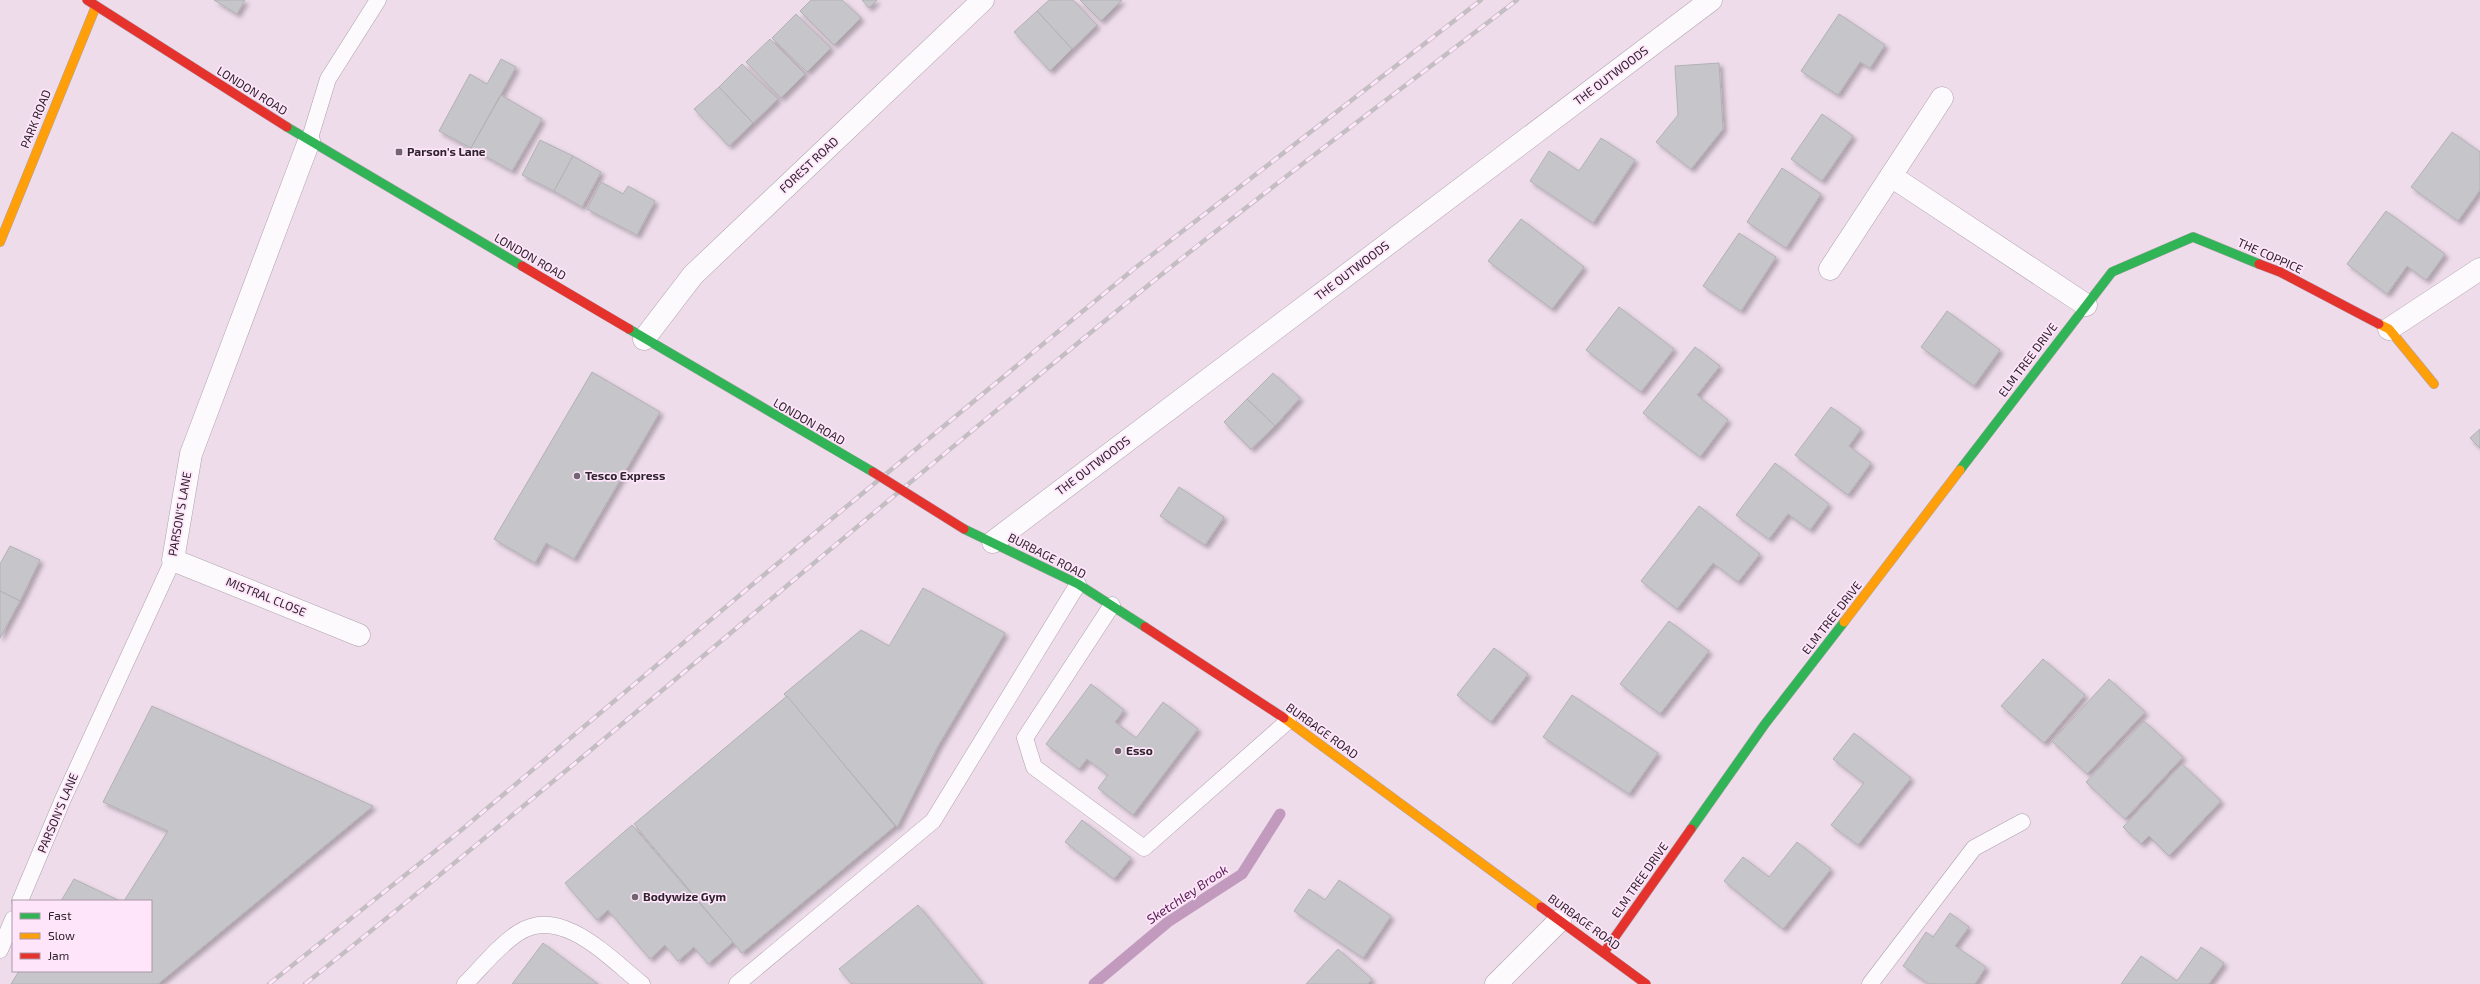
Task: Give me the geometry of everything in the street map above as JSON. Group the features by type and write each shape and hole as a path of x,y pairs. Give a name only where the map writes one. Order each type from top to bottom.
{"main road":[{"name":"LONDON ROAD","path":"87,0 309,141 805,434 873,472 964,529"},
{"name":"PARK ROAD","path":"0,242 96,6"},
{"name":"THE COPPICE","path":"2086,305 2112,272 2193,237 2280,272 2389,329 2434,384"},
{"name":"ELM TREE DRIVE","path":"1604,952 1765,724 2086,305"},
{"name":"BURBAGE ROAD","path":"964,529 1078,584 1288,721 1646,984"}],"street":[{"name":"FOREST ROAD","path":"644,339 693,275 983,0"},
{"name":"THE OUTWOODS","path":"993,542 1711,0"},
{"path":"1830,268 1942,98"},
{"name":"PARSON'S LANE","path":"172,560 190,454 309,141"},
{"path":"1891,176 2086,305"},
{"path":"2389,329 2480,269"},
{"name":"MISTRAL CLOSE","path":"172,560 359,635"},
{"path":"1496,984 1560,920"}],"lane":[{"path":"309,141 328,79 378,0"},
{"name":"PARSON'S LANE","path":"20,900 63,799 172,560"},
{"path":"737,984 934,821 1078,584"},
{"path":"1112,605 1025,738 1034,767 1144,848 1288,721"},
{"path":"1870,984 1974,848 2022,822"},
{"path":"0,950 12,921"},
{"path":"465,984 500,948 519,932 543,925 558,925 572,930 642,984"}],"building":[{"path":"214,0 245,0 237,14"},
{"path":"811,0 842,0 861,18 834,45 800,11"},
{"path":"862,0 877,0 869,8"},
{"path":"1049,0 1073,0 1097,25 1072,49 1037,11"},
{"path":"1080,0 1122,0 1101,21"},
{"path":"1037,11 1072,49 1050,71 1014,32"},
{"path":"796,14 831,48 807,72 772,38"},
{"path":"1839,14 1885,45 1870,68 1860,62 1838,95 1801,71"},
{"path":"770,39 805,74 781,98 746,62"},
{"path":"501,59 516,67 471,148 439,131 470,74 487,84"},
{"path":"1719,63 1723,129 1691,169 1656,142 1678,115 1675,66"},
{"path":"742,64 778,99 753,123 719,87"},
{"path":"719,87 753,123 729,146 694,109"},
{"path":"501,95 542,119 512,171 471,148"},
{"path":"1822,114 1853,136 1822,181 1791,159"},
{"path":"2452,132 2480,152 2480,190 2458,221 2411,187"},
{"path":"1601,138 1635,160 1593,223 1530,181 1549,151 1579,171"},
{"path":"540,140 573,156 554,191 522,175"},
{"path":"573,156 601,172 582,207 554,191"},
{"path":"1782,168 1821,194 1786,248 1747,222"},
{"path":"601,182 623,194 628,186 655,201 637,235 587,209"},
{"path":"2386,211 2445,254 2426,280 2407,266 2387,294 2347,264"},
{"path":"1521,219 1584,267 1552,309 1488,261"},
{"path":"1739,233 1776,257 1741,311 1703,286"},
{"path":"1619,307 1674,349 1641,392 1586,350"},
{"path":"1947,311 2000,350 1974,386 1921,347"},
{"path":"1695,347 1720,366 1697,395 1728,420 1700,457 1643,413"},
{"name":"Tesco Express","path":"592,372 660,412 574,559 546,543 535,563 494,539"},
{"path":"1273,373 1300,398 1275,426 1247,399"},
{"path":"1247,399 1275,426 1251,449 1224,422"},
{"path":"1831,407 1861,429 1849,446 1871,463 1848,495 1795,455"},
{"path":"2480,429 2480,448 2470,438"},
{"path":"1775,463 1829,504 1810,530 1788,514 1769,539 1736,515"},
{"path":"1179,487 1224,517 1205,545 1160,516"},
{"path":"1699,506 1760,554 1738,582 1713,563 1677,609 1641,581"},
{"path":"10,546 40,560 20,601 0,591 0,564"},
{"path":"923,588 1005,633 938,746 897,827 784,694 861,630 889,646"},
{"path":"0,591 20,601 0,638"},
{"path":"1669,621 1709,651 1660,714 1620,684"},
{"path":"1494,648 1528,674 1491,722 1457,695"},
{"path":"2043,659 2085,695 2044,743 2001,706"},
{"path":"2109,679 2145,712 2087,774 2052,741"},
{"name":"Esso","path":"1091,684 1124,710 1115,722 1136,738 1163,702 1198,729 1133,815 1098,788 1108,775 1087,759 1079,769 1046,744"},
{"path":"1572,695 1658,753 1629,794 1543,737"},
{"path":"787,696 895,826 742,953 634,824"},
{"path":"152,706 373,806 158,984 11,984 18,972 152,972 152,900 125,900 168,831 103,802"},
{"path":"2144,721 2183,757 2125,819 2086,782"},
{"path":"1854,733 1911,778 1858,845 1831,825 1864,783 1833,759"},
{"path":"2182,764 2221,801 2169,856 2149,836 2141,844 2123,827"},
{"path":"1082,820 1131,858 1114,879 1065,842"},
{"name":"Bodywize Gym","path":"632,825 733,942 708,964 694,947 678,961 665,945 650,959 608,910 597,920 565,883"},
{"path":"1797,842 1831,869 1783,929 1724,881 1743,857 1769,877"},
{"path":"74,879 118,900 62,900"},
{"path":"1339,880 1391,916 1363,958 1294,911 1309,889 1325,900"},
{"path":"918,905 983,984 852,984 839,969"},
{"path":"1950,913 1969,927 1955,946 1986,967 1975,984 1929,984 1903,966 1926,932 1933,937"},
{"path":"543,943 598,984 512,984"},
{"path":"2201,947 2224,963 2209,984 2121,984 2141,956 2177,981"},
{"path":"1338,949 1372,979 1368,984 1306,984"}],"waterway":[{"name":"Sketchley Brook","path":"1094,984 1168,922 1242,874 1280,814"}],"railway":[{"path":"269,984 459,832 759,579 1135,268 1481,0"},
{"path":"305,984 516,812 1145,288 1283,179 1517,0"}],"traffic: fast":[{"path":"287,127 522,266"},
{"path":"1960,470 2112,272 2193,237 2259,264"},
{"path":"629,329 873,472"},
{"path":"964,529 1078,584 1145,627"},
{"path":"1691,829 1765,724 1844,622"}],"traffic: slow":[{"path":"0,242 96,6"},
{"path":"2379,324 2389,329 2434,384"},
{"path":"1844,622 1960,470"},
{"path":"1284,718 1541,907"}],"traffic: jam":[{"path":"87,0 287,127"},
{"path":"2259,264 2280,272 2379,324"},
{"path":"522,266 629,329"},
{"path":"873,472 964,529"},
{"path":"1145,627 1284,718"},
{"path":"1605,951 1691,829"},
{"path":"1541,907 1646,984"}],"place":[{"name":"Parson's Lane","path":"399,152"},
{"name":"Tesco Express","path":"577,476"},
{"name":"Esso","path":"1118,751"},
{"name":"Bodywize Gym","path":"635,897"}]}
